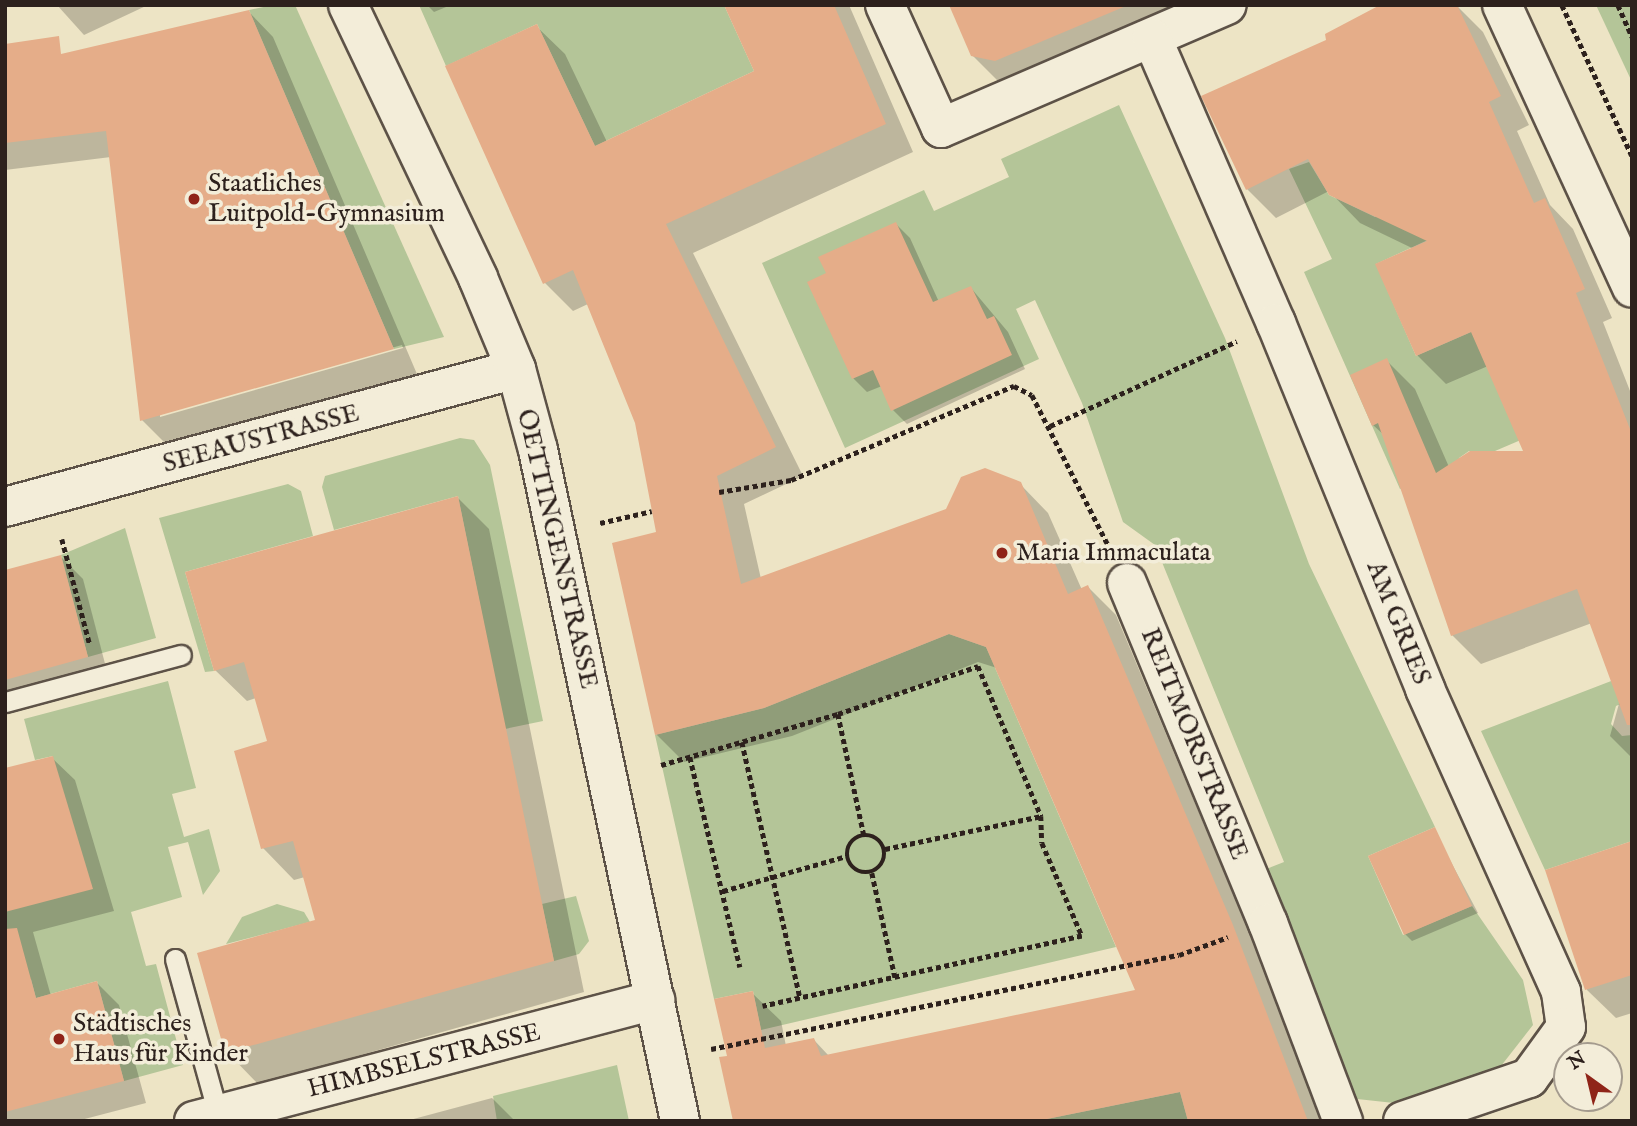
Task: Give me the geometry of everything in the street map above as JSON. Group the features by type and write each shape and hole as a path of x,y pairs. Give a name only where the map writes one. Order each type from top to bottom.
{"street":[{"name":"OETTINGENSTRASSE","path":"348,5 478,278 516,369 538,450 680,1121"},
{"path":"886,5 941,128 1227,5"},
{"path":"1502,5 1632,287"},
{"name":"AM GRIES","path":"1152,38 1276,323 1425,689 1560,992 1566,1027 1529,1078 1403,1121"},
{"name":"SEEAUSTRASSE","path":"5,507 516,369"},
{"name":"REITMORSTRASSE","path":"1127,583 1268,923 1343,1121"},
{"name":"HIMBSELSTRASSE","path":"206,1117 655,1000"}],"lane":[{"path":"5,702 181,655"},
{"path":"175,959 206,1117"}],"path":[{"path":"1562,5 1632,156"},
{"path":"1618,5 1632,37"},
{"path":"1050,426 1276,323"},
{"path":"719,492 791,480 1014,386 1032,395 1050,426 1127,583"},
{"path":"600,523 652,511"},
{"path":"61,538 99,678"},
{"path":"661,765 838,714 978,666 1041,816 1042,843 1082,936 763,1006"},
{"path":"838,714 864,835"},
{"path":"742,742 800,998"},
{"path":"690,757 740,967"},
{"path":"885,849 1041,816"},
{"path":"864,835 877,838 885,849 883,863 872,873 856,870 847,856 851,842 864,835"},
{"path":"723,891 847,856"},
{"path":"872,873 895,977"},
{"path":"711,1049 1179,956 1268,923"}],"green space":[{"path":"273,5 295,5 444,337 394,349 249,10"},
{"path":"419,5 724,5 754,71 595,146 537,24 446,66"},
{"path":"1596,5 1632,5 1632,82"},
{"path":"1119,105 1225,338 1309,564 1435,827 1368,856 1403,935 1472,906 1523,980 1533,1025 1501,1066 1394,1103 1348,1098 1264,870 1284,862 1155,545 1123,522 1082,403 1035,300 1016,309 1039,359 845,448 762,263 924,190 934,211 1009,177 1001,159"},
{"path":"1309,162 1329,195 1375,217 1428,189 1430,239 1376,264 1416,356 1494,322 1528,437 1488,454 1469,451 1459,458 1458,467 1400,489 1304,272 1332,259 1289,169"},
{"path":"460,438 474,440 490,465 543,721 505,729 458,496 334,530 322,487 325,476"},
{"path":"288,484 301,491 313,536 185,572 214,671 205,672 159,518"},
{"path":"125,528 156,638 88,657 61,555"},
{"path":"949,634 986,647 1116,947 761,1030 753,991 714,999 655,735 764,708"},
{"path":"1619,678 1627,701 1616,706 1611,724 1622,736 1632,735 1632,841 1545,870 1481,731"},
{"path":"168,681 196,788 172,794 184,837 209,829 220,871 203,895 188,842 168,847 182,897 131,912 146,966 156,964 183,1065 124,1081 97,981 36,998 31,979 5,986 5,912 53,756 35,760 24,719"},
{"path":"576,896 589,941 579,954 554,961 542,904"},
{"path":"277,904 304,912 310,922 226,944 242,917"},
{"path":"617,1065 629,1121 497,1121 493,1096"},
{"path":"1180,1092 1188,1121 1037,1121"}],"building":[{"path":"724,5 834,5 886,124 666,224 776,447 717,476 741,584 946,509 961,477 985,468 1021,482 1068,594 1088,585 1233,925 1308,1121 1188,1121 1180,1092 1037,1121 733,1121 719,1057 727,1056 714,999 753,991 765,1048 814,1038 821,1056 1135,990 986,647 949,634 764,708 655,735 612,543 656,532 635,423 573,270 543,284 445,66 537,24 595,146 754,71"},
{"path":"949,5 1126,6 995,61 971,56"},
{"path":"1380,5 1457,5 1501,96 1489,102 1534,203 1545,198 1585,289 1576,293 1632,434 1632,725 1627,725 1577,589 1451,636 1378,423 1372,426 1350,375 1387,358 1436,473 1470,451 1523,451 1471,332 1416,356 1375,264 1427,241 1329,195 1308,159 1246,190 1201,96 1326,40 1325,34"},
{"path":"249,10 394,349 140,421 106,131 5,143 5,44 59,36 61,54"},
{"path":"896,222 933,302 971,286 987,319 994,316 1012,355 891,411 873,370 852,379 807,282 826,273 818,257"},
{"path":"458,496 554,961 225,1053 197,953 315,920 293,841 261,849 234,751 267,741 244,662 214,671 185,572"},
{"path":"61,555 88,657 5,680 5,570"},
{"path":"53,756 93,889 5,912 5,768"},
{"path":"1435,827 1472,906 1404,935 1368,856"},
{"path":"1632,841 1632,975 1585,990 1545,870"},
{"name":"Städtisches Haus für Kinder","path":"17,928 36,998 97,981 124,1081 5,1112 5,929"}],"place":[{"name":"Staatliches Luitpold-Gymnasium","path":"194,199"},
{"name":"Maria Immaculata","path":"1002,553"},
{"name":"Städtisches Haus für Kinder","path":"59,1039"}]}
